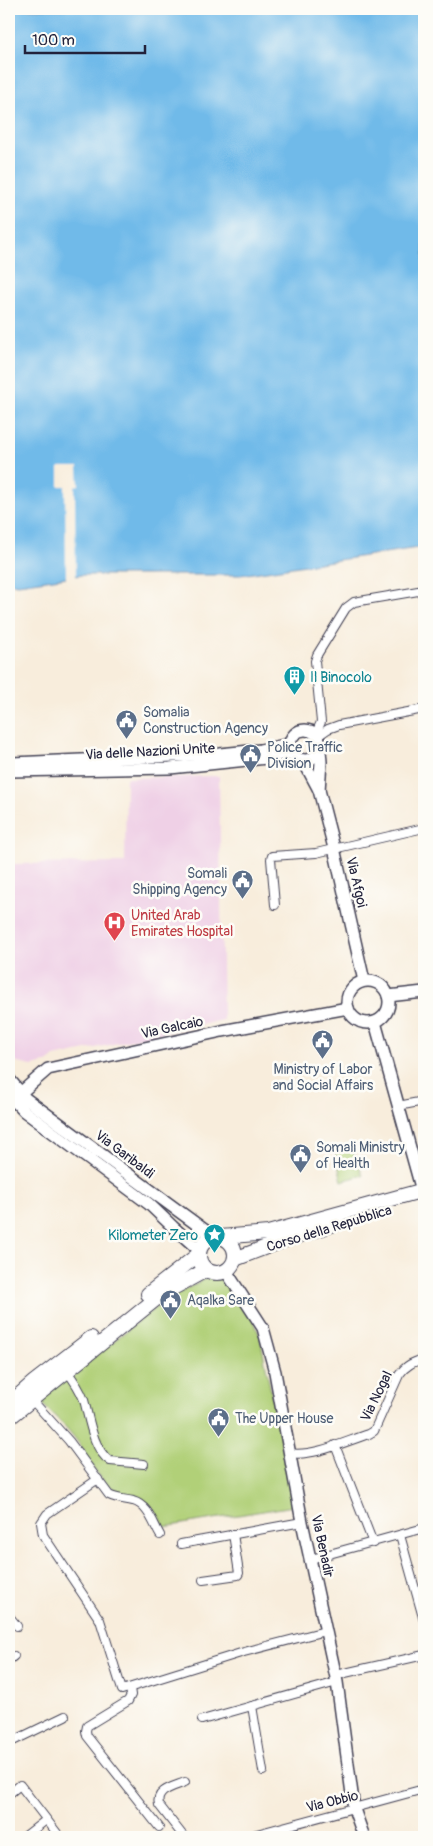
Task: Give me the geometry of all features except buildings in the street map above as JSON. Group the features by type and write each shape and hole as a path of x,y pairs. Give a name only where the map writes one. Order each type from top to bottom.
{"highway":[{"path":"9,1418 32,1400 63,1366 199,1252 205,1241 217,1237 268,1233 424,1194"},
{"name":"Corso della Repubblica","path":"235,1259 282,1240 424,1194"},
{"path":"199,1252 202,1266 206,1270 216,1274 230,1268 236,1253 231,1243 217,1237"},
{"path":"9,1404 162,1294 206,1270"}],"street":[{"path":"317,735 321,722 315,661 346,608 354,602 424,590"},
{"path":"317,735 328,728 339,725 424,709"},
{"path":"299,730 312,730 321,741 319,790 295,752 294,734 299,730"},
{"name":"Via delle Nazioni Unite","path":"9,763 220,754 260,750 295,752"},
{"path":"295,752 313,758 320,750"},
{"name":"Via delle Nazioni Unite","path":"9,771 170,768 267,758 295,752"},
{"name":"Via Afgoi","path":"319,790 364,981"},
{"path":"275,906 272,856 316,853 424,828"},
{"path":"364,981 376,983 382,987 388,996 386,1011 375,1022 360,1022 354,1018 348,1008 347,1001 351,989 364,981"},
{"path":"388,996 424,992"},
{"name":"Via Galcaio","path":"13,1097 48,1069 222,1032 348,1008"},
{"path":"375,1022 424,1194"},
{"path":"9,1079 13,1097"},
{"name":"Via Garibaldi","path":"13,1097 26,1099 217,1237"},
{"name":"Via Garibaldi","path":"13,1097 24,1112 149,1204 199,1252"},
{"path":"398,1106 424,1101"},
{"name":"Via Benadir","path":"226,1271 262,1328 275,1372 302,1522 336,1679 354,1809 364,1837"},
{"name":"Via Nogal","path":"289,1453 299,1454 335,1445 374,1431 399,1375 412,1363 424,1359"},
{"path":"63,1366 79,1388 100,1452 105,1458 110,1460 144,1464"},
{"path":"32,1400 69,1441 109,1495 144,1506 160,1535"},
{"path":"335,1445 373,1543"},
{"path":"98,1479 47,1514 41,1524 43,1535 100,1620 122,1690 244,1652 325,1631"},
{"path":"181,1544 302,1522"},
{"path":"311,1559 424,1528"},
{"path":"203,1580 238,1575 233,1534"},
{"path":"400,1535 424,1621"},
{"path":"9,1616 17,1626"},
{"path":"202,1720 336,1679 424,1655"},
{"path":"130,1688 131,1695 128,1701 87,1726 87,1736 159,1827"},
{"path":"252,1706 263,1772"},
{"path":"9,1743 64,1716"},
{"path":"184,1837 159,1805 158,1797 162,1792 185,1782"},
{"path":"9,1794 20,1785 60,1837"},
{"name":"Via Obbio","path":"246,1837 424,1789"},
{"path":"24,1837 46,1820"}],"shaded area":[{"name":"United Arab Emirates Hospital","path":"219,776 223,1020 54,1057 46,1063 32,1066 18,1063 9,1054 9,864 125,863 126,778"}],"green space":[{"path":"352,1148 363,1175 342,1181 335,1153"},
{"path":"209,1277 223,1277 254,1320 260,1337 294,1506 164,1527 159,1516 148,1504 120,1492 105,1482 95,1470 79,1443 39,1401 165,1300"}],"water":[{"path":"9,9 424,9 424,547 240,575 81,575 18,584 9,583"}],"pier":[{"path":"59,467 78,467 79,485 75,486 76,579 66,580 65,486 59,486"}],"place":[{"name":"Il Binocolo","path":"294,696"},
{"name":"Somalia Construction Agency","path":"127,739"},
{"name":"Police Traffic Division","path":"251,774"},
{"name":"Somali Shipping Agency","path":"243,900"},
{"name":"United Arab Emirates Hospital","path":"115,942"},
{"name":"Ministry of Labor and Social Affairs","path":"323,1060"},
{"name":"Somali Ministry of Health","path":"300,1174"},
{"name":"Kilometer Zero","path":"214,1254"},
{"name":"Aqalka Sare","path":"171,1319"},
{"name":"The Upper House","path":"219,1437"}]}
